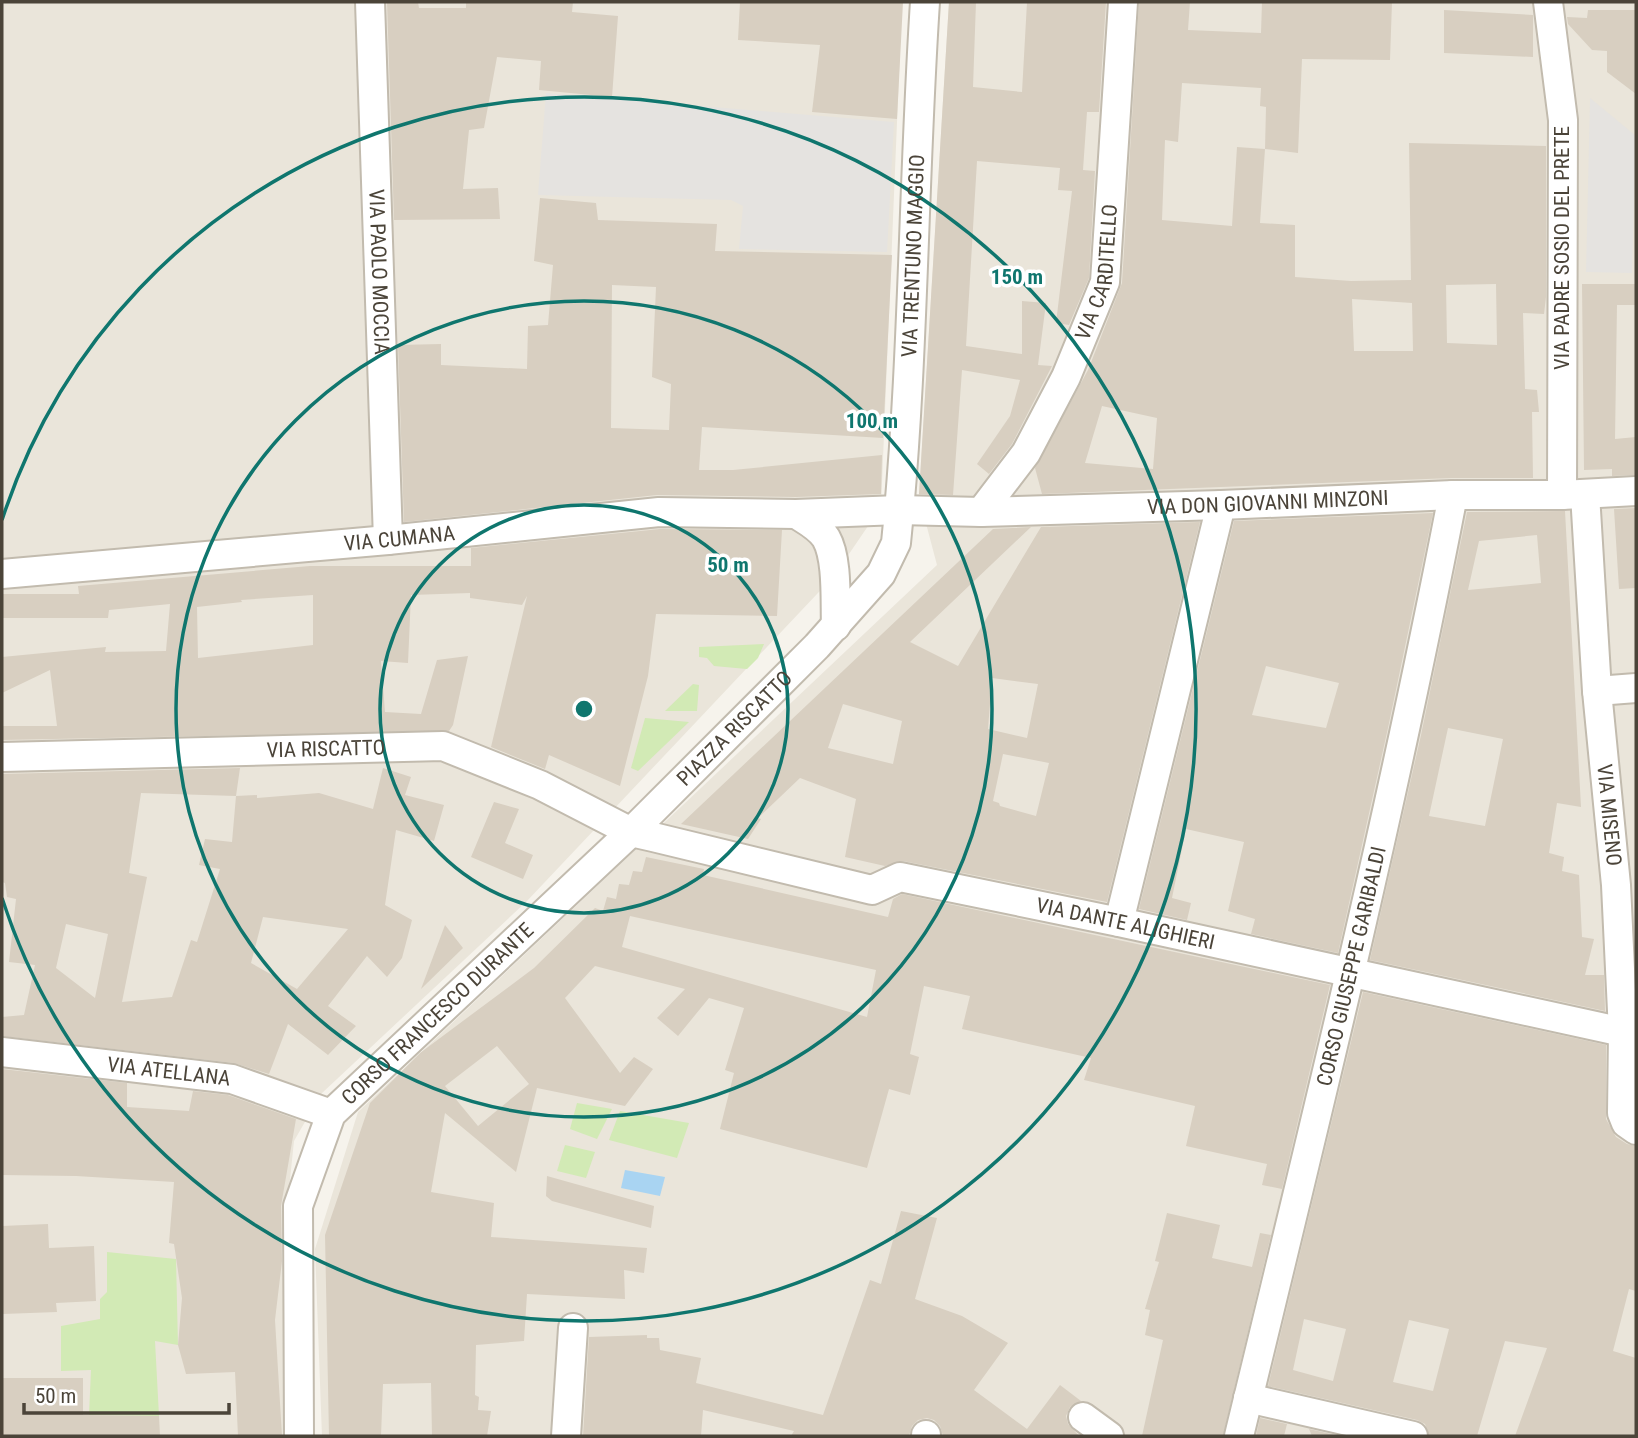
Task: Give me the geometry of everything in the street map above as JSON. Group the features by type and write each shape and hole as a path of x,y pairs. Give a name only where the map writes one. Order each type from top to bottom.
{"street":[{"name":"VIA PAOLO MOCCIA","path":"370,2 388,540"},
{"name":"VIA TRENTUNO MAGGIO","path":"899,510 905,139 925,2"},
{"name":"VIA CARDITELLO","path":"981,512 1032,442 1066,377 1105,282 1123,2"},
{"name":"VIA PADRE SOSIO DEL PRETE","path":"1548,2 1563,120 1573,495"},
{"name":"VIA DON GIOVANNI MINZONI","path":"899,510 981,512 1636,491"},
{"name":"CORSO GIUSEPPE GARIBALDI","path":"1239,1436 1419,670 1453,495"},
{"name":"VIA MISENO","path":"1573,495 1597,691 1626,884 1622,1113 1626,1123 1636,1129"},
{"path":"1119,922 1220,505"},
{"path":"796,514 899,510"},
{"name":"PIAZZA RISCATTO","path":"631,832 836,626 881,574 896,543 899,510"},
{"name":"VIA CUMANA","path":"2,574 388,540 659,512 796,514"},
{"path":"796,514 815,525 826,539 833,561 836,626"},
{"path":"1597,691 1636,688"},
{"name":"VIA RISCATTO","path":"2,757 443,746 540,785 631,832"},
{"name":"VIA DANTE ALIGHIERI","path":"631,832 872,890 900,877 1623,1032"},
{"name":"CORSO FRANCESCO DURANTE","path":"299,1436 298,1206 331,1114 631,832"},
{"name":"VIA ATELLANA","path":"2,1052 232,1079 331,1114"},
{"path":"566,1436 573,1328"},
{"path":"1248,1398 1413,1436"},
{"path":"1083,1418 1109,1436"}],"shaded area":[{"path":"2,2 902,2 881,507 834,576 527,901 321,1094 294,1141 282,1256 301,1436 2,1436"},
{"path":"949,2 1636,2 1636,1436 322,1436 315,1249 358,1112 937,565 919,497"},
{"path":"546,93 894,122 887,252 739,249 743,206 731,200 538,195"},
{"path":"1590,98 1636,136 1632,273 1586,272"}],"green space":[{"path":"764,644 758,658 747,669 714,666 707,658 699,657 699,647"},
{"path":"693,684 699,685 697,711 665,711"},
{"path":"645,718 689,722 638,771 631,768"},
{"path":"577,1103 612,1109 597,1139 570,1129"},
{"path":"620,1111 689,1123 677,1158 609,1140"},
{"path":"565,1145 595,1152 586,1178 557,1171"},
{"path":"107,1252 176,1259 178,1345 155,1341 159,1416 89,1415 91,1370 61,1371 61,1326 100,1319 100,1299 107,1292"}],"water":[{"path":"625,1170 665,1177 660,1196 621,1188"}],"building":[{"path":"387,2 418,2 419,8 466,8 466,2 573,2 572,12 618,16 612,97 539,90 541,61 497,57 484,128 469,130 463,189 498,188 500,219 394,220"},
{"path":"740,2 903,2 897,119 812,112 820,45 738,40"},
{"path":"949,2 976,2 973,87 1022,92 1027,2 1106,2 1099,112 1087,112 1083,170 1095,171 1089,278 1069,325 1056,323 1072,191 1058,190 1060,168 977,161 966,346 1022,354 1022,301 1046,303 1038,365 1052,366 1012,444 989,474 977,464 1010,416 1020,380 962,370 953,495 919,494"},
{"path":"1139,2 1190,2 1188,30 1261,33 1262,2 1392,2 1390,60 1302,59 1298,153 1265,149 1260,223 1295,225 1295,277 1351,281 1411,280 1409,143 1546,146 1544,314 1523,313 1525,389 1537,390 1539,412 1532,412 1533,478 1452,478 1042,494 1035,468 1088,370 1122,283","holes":["1182,83 1261,88 1260,106 1266,107 1265,149 1237,147 1232,226 1162,220 1165,140 1178,142","1496,284 1497,345 1447,343 1446,285","1352,299 1412,303 1413,351 1354,351","1102,406 1157,418 1153,469 1085,463"]},
{"path":"1444,10 1533,15 1533,57 1444,53"},
{"path":"1588,10 1636,10 1636,94 1607,72 1607,51 1592,50 1568,24 1567,17 1587,18"},
{"path":"540,198 596,203 598,220 717,224 715,251 892,255 883,438 702,427 699,470 733,470 882,455 881,494 796,497 657,495 404,522 398,345 441,344 441,365 527,369 528,326 548,325 553,265 534,261","holes":["612,285 656,287 652,377 671,384 669,430 611,428"]},
{"path":"1582,284 1636,284 1636,305 1617,305 1615,439 1636,437 1636,475 1612,476 1612,469 1584,470"},
{"path":"1636,508 1636,588 1619,589 1614,509"},
{"path":"1565,511 1581,807 1557,803 1549,853 1564,857 1562,871 1579,875 1582,937 1594,939 1585,975 1604,975 1605,1011 1370,960 1421,735 1467,512","holes":["1537,535 1541,583 1468,590 1479,541","1448,728 1503,739 1485,826 1429,816"]},
{"path":"1433,513 1338,953 1251,934 1255,919 1228,911 1244,842 1186,829 1172,898 1191,903 1187,920 1139,909 1234,521","holes":["1266,666 1339,683 1326,728 1252,715"]},
{"path":"1200,522 1107,902 903,861 885,866 845,857 856,799 800,778 758,818 761,819 748,839 681,824 993,529 1031,527 910,642 958,666 1041,527","holes":["992,678 1038,684 1027,738 988,729","843,704 902,721 893,764 828,748","1003,754 1049,763 1036,816 1000,806 993,801"]},
{"path":"660,529 782,530 777,616 656,614 648,676 620,786 549,755 545,769 491,747 527,596 522,605 470,598 470,593 411,595 408,663 381,661 385,712 421,714 437,660 468,656 453,725 449,731 2,740 2,726 57,726 50,670 2,693 2,657 106,647 105,652 166,651 170,604 109,610 108,618 2,618 2,594 79,594 78,586 310,566 471,566 471,548","holes":["313,595 313,645 198,658 197,607 242,602 241,600"]},
{"path":"240,768 236,796 257,795 257,798 319,793 373,809 383,768 411,777 405,795 444,805 434,841 396,830 385,905 412,920 402,958 387,977 367,956 328,1006 356,1026 328,1055 288,1024 269,1074 234,1063 2,1036 2,1017 24,1015 35,965 9,962 16,899 7,897 5,883 2,882 2,774","holes":["141,793 236,796 232,842 205,839 199,865 220,869 197,942 191,940 172,997 122,1002 147,877 129,873","263,917 348,929 297,989 251,963","66,924 108,934 95,998 56,968"]},
{"path":"494,802 519,809 505,843 533,855 523,879 471,857"},
{"path":"646,857 704,869 703,875 888,917 893,899 902,894 1330,985 1282,1189 1262,1185 1267,1164 1186,1146 1195,1106 1084,1080 1091,1058 962,1029 970,996 924,986 910,1054 919,1057 910,1095 889,1089 867,1168 720,1129 734,1073 725,1070 744,1008 709,998 678,1036 657,1018 685,989 595,966 565,998 620,1073 634,1057 653,1069 625,1106 537,1088 516,1172 445,1113 431,1192 494,1203 491,1237 647,1248 644,1273 624,1270 625,1299 527,1294 524,1341 476,1345 475,1395 479,1397 478,1410 491,1411 487,1436 432,1436 431,1383 383,1384 381,1436 329,1436 325,1235 370,1103 420,1053 534,968 595,908 603,911 607,897 616,899 619,884 629,885 633,871 642,872","holes":["630,916 876,970 867,1017 622,947","497,1046 529,1084 478,1126 445,1086"]},
{"path":"445,925 463,948 421,989"},
{"path":"1363,992 1606,1045 1606,1119 1616,1137 1636,1146 1636,1291 1629,1289 1613,1351 1636,1358 1636,1436 1515,1436 1547,1348 1505,1341 1477,1436 1429,1436 1425,1424 1417,1420 1268,1386","holes":["1304,1319 1346,1329 1333,1381 1293,1370","1409,1320 1449,1329 1433,1391 1393,1382"]},
{"path":"2,1069 127,1083 127,1107 189,1111 193,1091 228,1095 296,1119 281,1206 282,1261 275,1320 282,1436 238,1436 235,1372 186,1374 178,1345 182,1298 174,1244 169,1243 174,1182 2,1175"},
{"path":"547,1176 654,1206 651,1228 552,1201 546,1196"},
{"path":"901,1211 937,1218 915,1299 962,1316 1008,1343 974,1390 1027,1429 1060,1385 1081,1401 1070,1407 1066,1416 1068,1424 1079,1436 943,1436 940,1426 927,1418 918,1420 912,1426 909,1436 791,1436 794,1431 703,1410 701,1436 583,1436 589,1337 647,1335 647,1338 659,1338 660,1350 701,1358 696,1383 823,1415 870,1280 881,1284"},
{"path":"1167,1213 1220,1225 1212,1258 1252,1267 1260,1233 1271,1235 1223,1436 1142,1436 1163,1340 1145,1335 1150,1310 1145,1309 1159,1262 1155,1261"},
{"path":"48,1224 49,1248 94,1246 96,1301 56,1303 57,1312 3,1314 2,1226"},
{"path":"2,1378 83,1378 83,1415 159,1416 160,1436 2,1436"},
{"path":"1260,1418 1287,1424 1284,1436 1256,1436"},
{"path":"1309,1429 1340,1436 1312,1436"}]}
